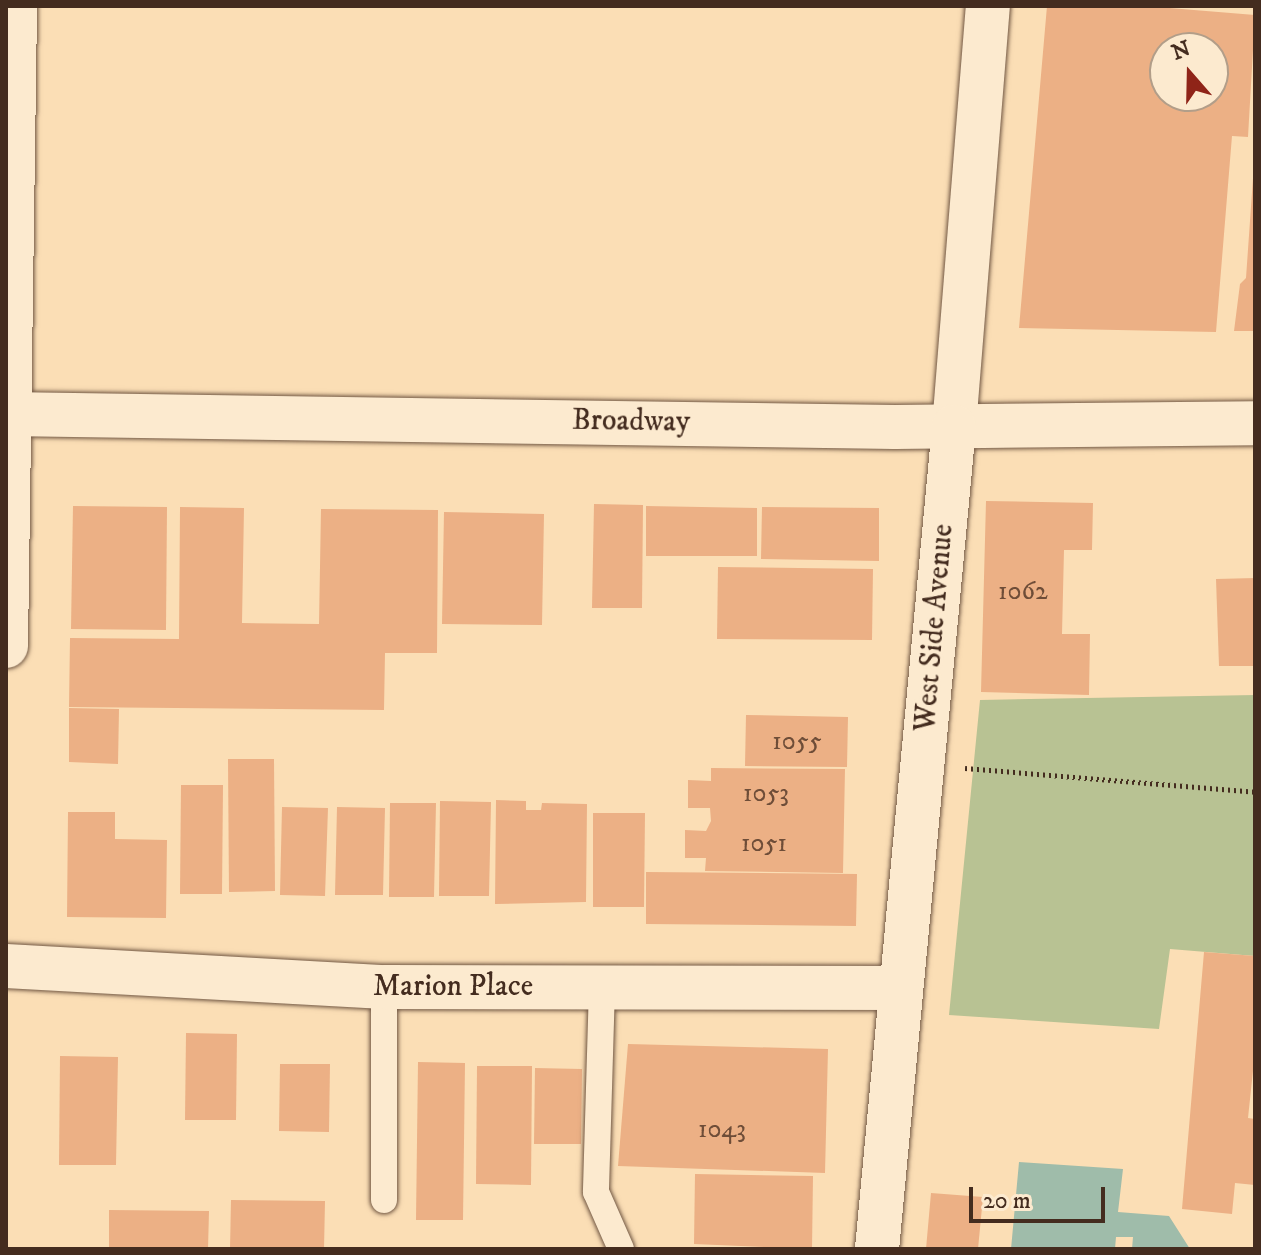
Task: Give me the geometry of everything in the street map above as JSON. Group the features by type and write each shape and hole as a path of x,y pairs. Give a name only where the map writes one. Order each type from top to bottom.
{"street":[{"path":"6,646 15,6"},
{"name":"West Side Avenue","path":"877,1249 954,427 988,6"},
{"name":"Broadway","path":"8,414 954,427 1255,423"},
{"name":"Marion Place","path":"6,966 384,987 901,988"}],"lane":[{"path":"384,987 384,1200"},
{"path":"602,987 596,1192 621,1249"}],"path":[{"path":"964,768 1255,792"}],"green space":[{"path":"1255,695 1255,956 1170,949 1159,1029 949,1015 980,700"}],"shaded area":[{"path":"1019,1162 1123,1169 1118,1212 1169,1216 1190,1249 1132,1249 1133,1237 1116,1237 1115,1249 1011,1249"}],"building":[{"path":"1047,6 1145,6 1255,15 1248,137 1232,136 1216,332 1019,328"},
{"path":"1253,178 1255,331 1234,331 1240,284 1246,278"},
{"path":"986,501 1093,503 1092,550 1064,550 1062,634 1090,634 1089,695 981,692"},
{"path":"594,504 643,505 642,608 592,608"},
{"path":"73,506 167,507 166,630 71,629"},
{"path":"646,506 757,508 757,556 646,556"},
{"path":"180,507 244,508 242,623 319,624 321,509 438,510 437,653 385,653 384,710 69,707 70,638 179,639"},
{"path":"762,507 879,508 879,561 761,559"},
{"path":"444,512 544,514 542,625 442,624"},
{"path":"718,567 873,569 872,640 717,639"},
{"path":"1255,578 1255,666 1219,666 1216,579"},
{"path":"69,708 119,709 118,764 69,762"},
{"path":"746,715 848,717 847,767 745,766"},
{"path":"228,759 274,759 275,891 229,892"},
{"path":"711,768 845,769 843,873 705,871 706,858 685,858 685,830 706,831 711,821 710,808 688,808 688,780 711,781"},
{"path":"181,785 223,785 222,894 180,894"},
{"path":"496,800 526,801 526,810 541,810 542,803 587,804 586,902 495,904"},
{"path":"440,801 491,802 489,896 439,896"},
{"path":"390,803 436,803 434,897 389,897"},
{"path":"282,807 328,808 325,896 280,895"},
{"path":"337,807 385,808 383,895 335,895"},
{"path":"68,812 115,812 115,839 167,840 166,918 67,917"},
{"path":"593,813 645,813 644,907 593,907"},
{"path":"646,872 857,874 856,926 646,924"},
{"path":"1204,952 1255,956 1255,1052 1248,1118 1255,1119 1255,1185 1235,1183 1232,1214 1182,1209"},
{"path":"186,1033 237,1034 236,1120 185,1120"},
{"path":"628,1044 828,1049 825,1173 618,1166"},
{"path":"60,1056 118,1057 116,1165 59,1165"},
{"path":"418,1062 465,1063 463,1220 416,1220"},
{"path":"280,1064 330,1064 329,1132 279,1131"},
{"path":"477,1066 532,1066 531,1185 476,1184"},
{"path":"535,1068 582,1069 581,1144 534,1144"},
{"path":"695,1174 813,1176 812,1249 694,1244"},
{"path":"931,1193 983,1197 978,1249 926,1249"},
{"path":"231,1200 325,1201 324,1249 230,1249"},
{"path":"109,1210 209,1211 208,1249 109,1249"}]}
